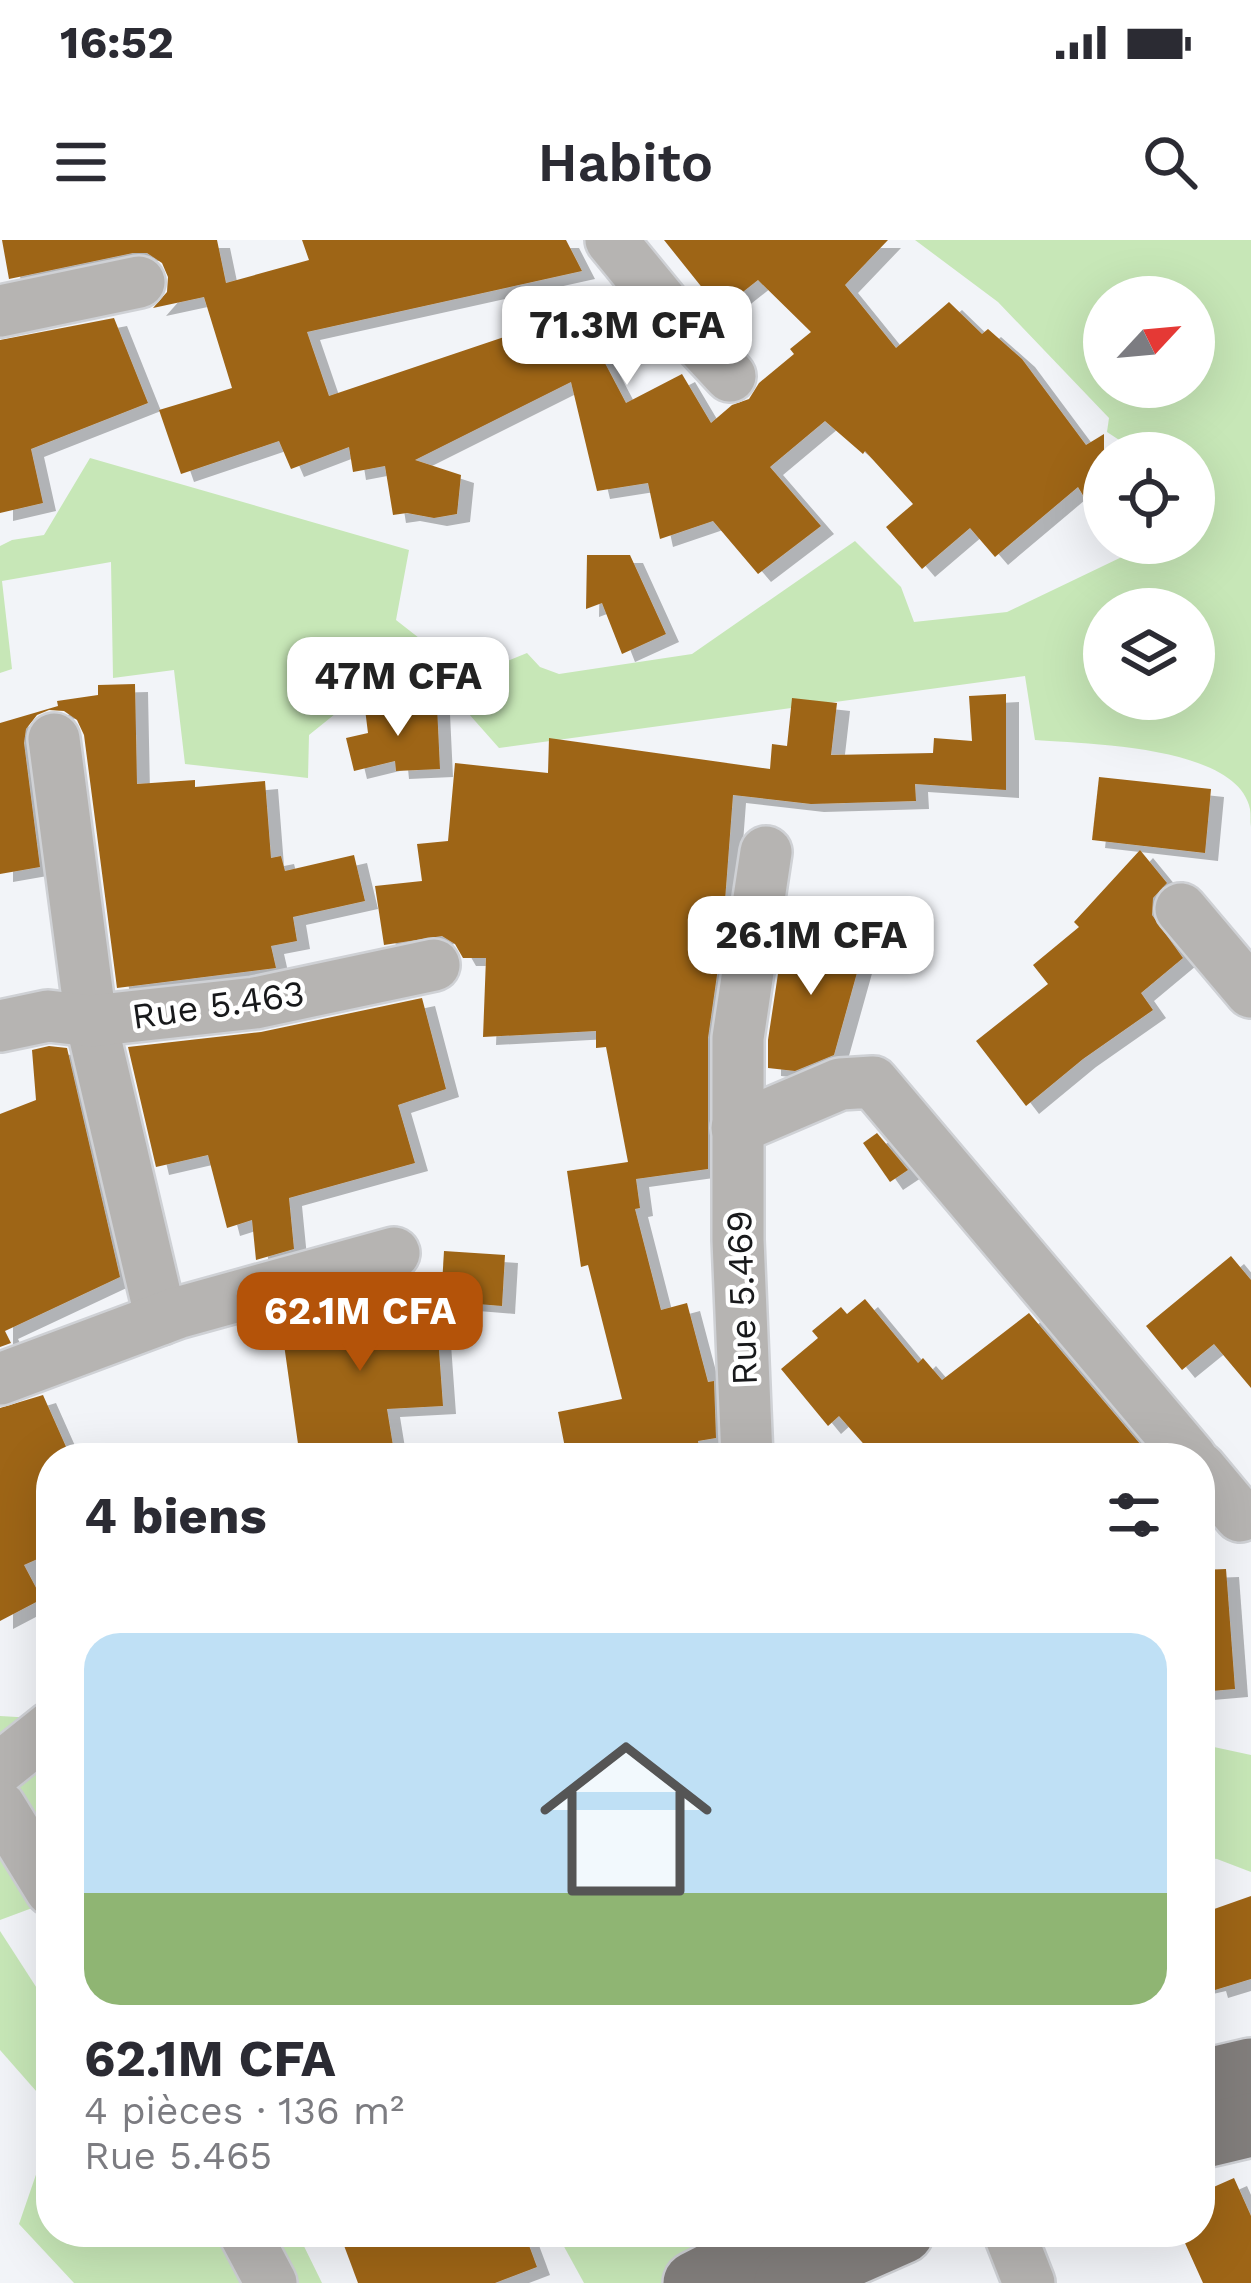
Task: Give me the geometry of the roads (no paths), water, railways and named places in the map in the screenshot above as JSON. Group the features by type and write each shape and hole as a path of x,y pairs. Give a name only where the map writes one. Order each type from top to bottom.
{"main road":[{"path":"1215,2078 1251,2070"},
{"path":"1215,2134 1251,2126"},
{"path":"695,2283 783,2254 821,2247"}],"street":[{"path":"611,240 664,307 730,376"},
{"path":"0,311 140,282"},
{"path":"54,739 91,1021 161,1319"},
{"name":"Rue 5.469","path":"746,1443 736,1128 738,1038 766,852"},
{"path":"1181,909 1251,992"},
{"name":"Rue 5.463","path":"0,1026 48,1016 91,1021 255,1003 434,965"},
{"path":"736,1128 840,1084 873,1082 1178,1443"},
{"path":"0,1379 161,1319 394,1252"},
{"path":"1215,1494 1230,1521"},
{"path":"0,1768 36,1739"},
{"path":"0,1807 36,1866"},
{"path":"252,2247 271,2283"},
{"path":"1015,2247 1029,2283"}]}
